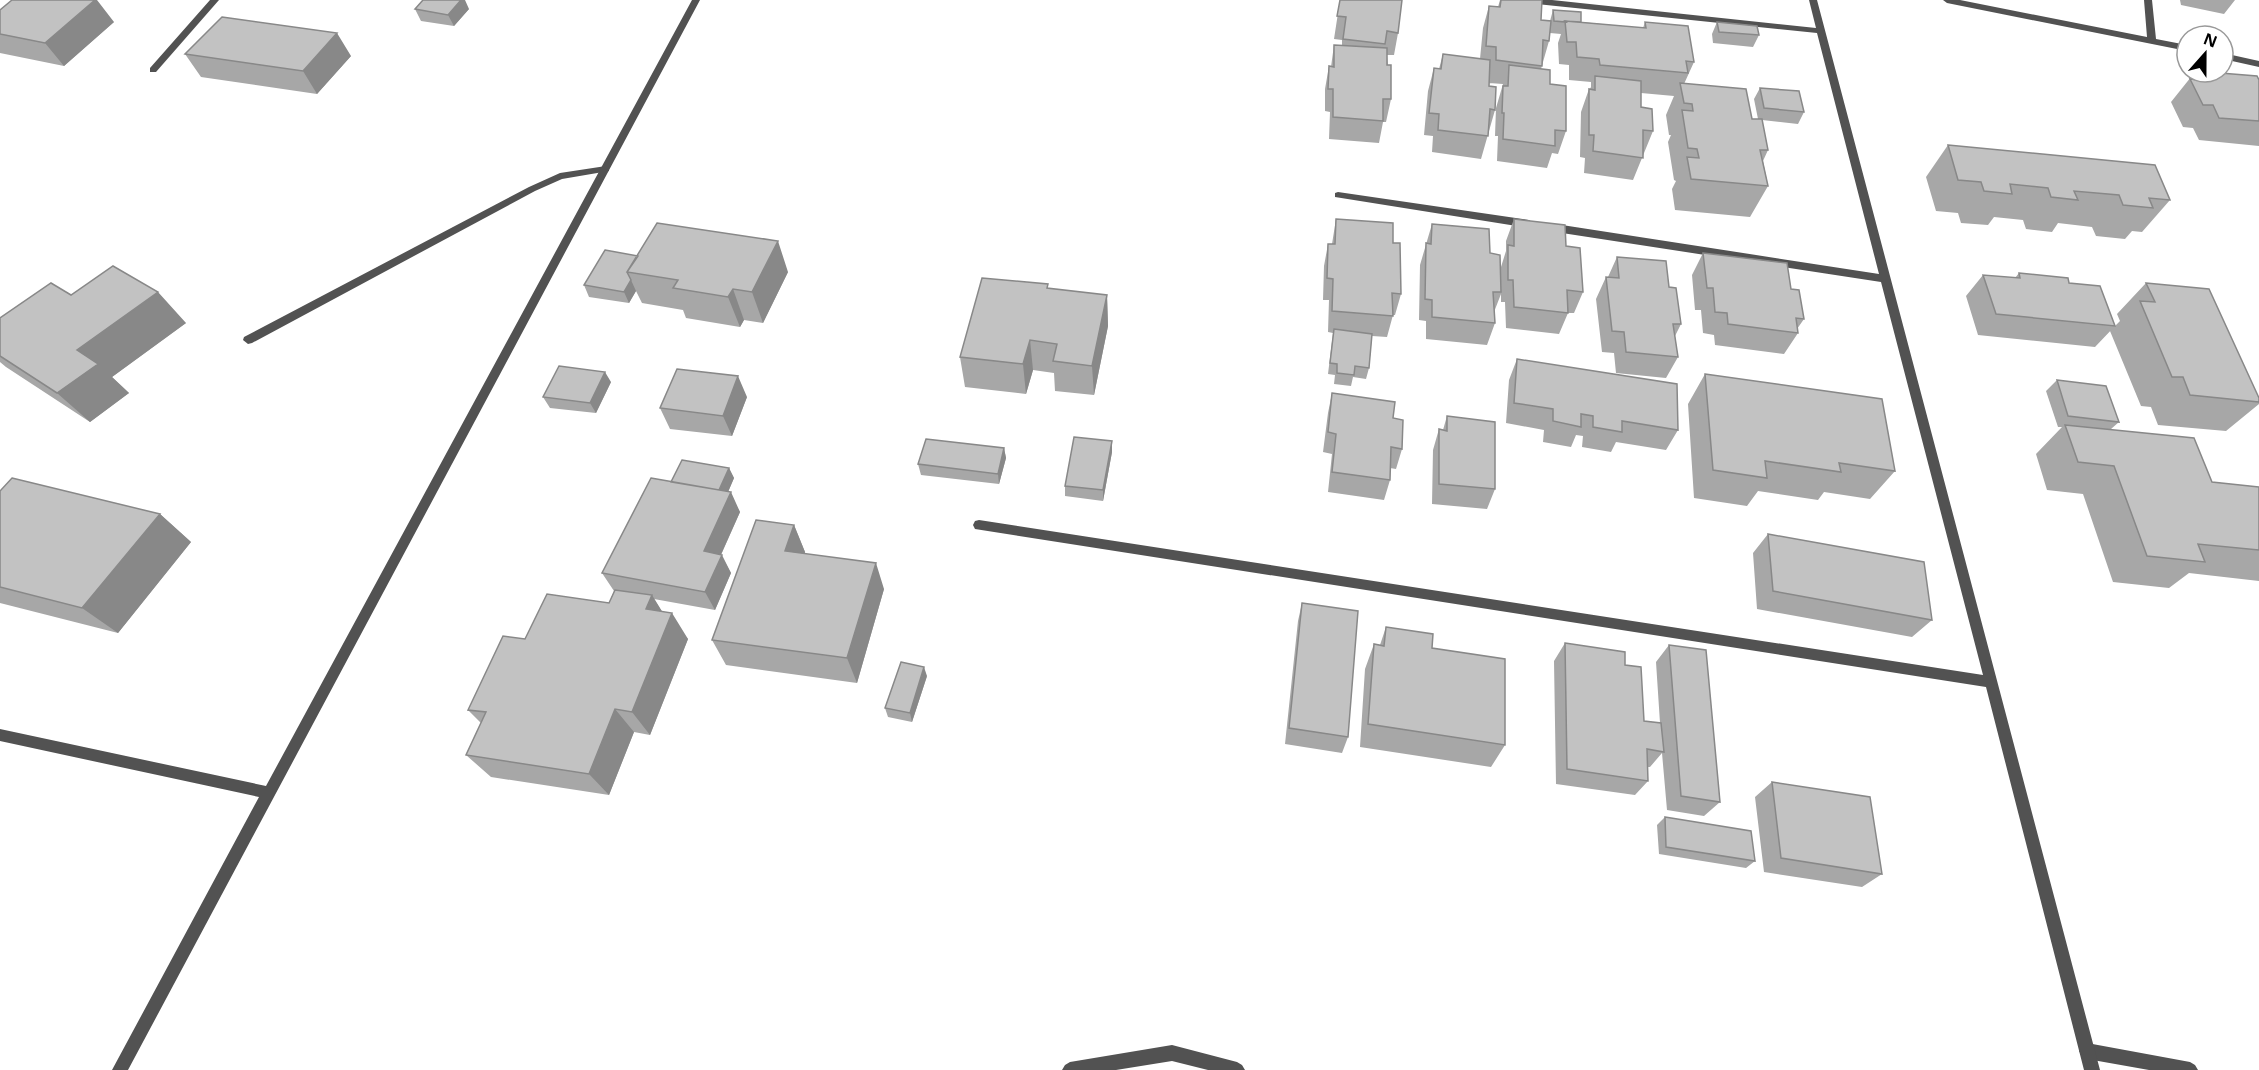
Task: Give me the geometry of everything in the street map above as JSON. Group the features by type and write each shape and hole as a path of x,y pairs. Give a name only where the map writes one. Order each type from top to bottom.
{"street":[{"path":"153,70 215,0"},
{"path":"120,1070 696,0"},
{"path":"1527,0 1821,31"},
{"path":"1813,0 2092,1070"},
{"path":"1947,0 2175,45"},
{"path":"2148,0 2152,40"},
{"path":"2235,59 2259,64"},
{"path":"248,340 532,189 560,176 606,169"},
{"path":"1338,195 1886,279"},
{"path":"979,525 1990,682"},
{"path":"0,735 269,794"},
{"path":"2087,1051 2190,1070"},
{"path":"1070,1070 1172,1053 1237,1070"}],"building":[{"path":"12,0 95,0 45,43 0,34 0,10"},
{"path":"423,0 461,0 448,15 415,9"},
{"path":"1340,0 1402,0 1398,33 1387,31 1385,44 1343,39 1346,17 1337,16"},
{"path":"1501,0 1542,0 1541,20 1551,21 1549,41 1543,40 1542,66 1496,60 1496,47 1486,46 1489,6 1500,7"},
{"path":"1553,10 1581,12 1581,22 1554,21"},
{"path":"222,17 337,33 303,71 185,54"},
{"path":"1565,21 1646,28 1645,22 1688,26 1694,62 1686,61 1688,73 1600,65 1599,59 1577,57 1576,42 1567,42"},
{"path":"1717,22 1757,26 1759,35 1719,32"},
{"path":"1334,45 1387,48 1387,65 1391,65 1391,99 1383,99 1383,121 1333,117 1333,89 1328,89 1329,66 1334,67"},
{"path":"1443,54 1490,60 1489,86 1496,87 1495,110 1490,109 1488,136 1438,130 1439,114 1429,113 1434,68 1441,69"},
{"path":"1509,65 1550,70 1550,84 1566,86 1566,131 1555,130 1555,146 1503,139 1503,86 1508,86"},
{"path":"2235,74 2257,76 2259,80 2259,121 2219,118 2213,105 2203,105 2192,84 2235,84"},
{"path":"1595,76 1641,81 1641,107 1652,109 1653,131 1643,130 1643,158 1593,151 1594,135 1589,135 1589,89 1595,90"},
{"path":"1680,83 1746,89 1752,119 1762,119 1768,150 1760,150 1768,186 1691,179 1687,157 1699,158 1697,149 1688,148 1682,110 1693,111 1692,104 1684,103"},
{"path":"1760,88 1799,91 1804,112 1764,108"},
{"path":"1948,145 2155,165 2170,200 2149,198 2153,208 2123,205 2119,195 2074,191 2078,200 2051,197 2048,188 2010,184 2012,194 1984,191 1981,182 1958,180"},
{"path":"1336,219 1393,223 1393,243 1400,243 1401,294 1392,293 1393,316 1332,311 1333,279 1327,278 1328,244 1335,244"},
{"path":"1514,219 1565,225 1566,246 1580,248 1583,292 1567,290 1568,313 1514,307 1513,280 1508,280 1508,245 1514,246"},
{"path":"657,223 778,241 752,292 733,289 728,297 673,288 678,280 627,272"},
{"path":"1432,224 1489,229 1490,253 1500,255 1501,292 1493,292 1495,323 1432,317 1432,300 1425,299 1426,243 1431,244"},
{"path":"605,250 638,256 627,272 631,280 624,292 584,285"},
{"path":"1703,253 1787,263 1791,289 1799,290 1804,319 1796,318 1798,333 1728,324 1727,313 1715,312 1713,288 1707,288"},
{"path":"1617,257 1666,261 1669,287 1676,288 1681,324 1673,324 1678,357 1626,352 1624,332 1612,331 1606,277 1619,278"},
{"path":"113,266 158,292 77,350 98,364 57,393 0,356 0,318 51,283 71,295"},
{"path":"2019,273 2068,278 2069,283 2100,286 2115,326 1996,314 1983,275 2020,278"},
{"path":"982,278 1048,284 1047,288 1107,295 1092,366 1053,361 1057,344 1030,340 1023,364 960,357"},
{"path":"2146,283 2209,289 2259,402 2190,395 2183,377 2172,377 2140,301 2155,302"},
{"path":"1334,329 1372,334 1369,368 1355,366 1354,375 1337,373 1337,364 1330,363"},
{"path":"1517,359 1677,384 1678,430 1622,421 1622,432 1593,427 1593,416 1581,414 1581,427 1553,421 1553,409 1514,403"},
{"path":"559,366 605,372 590,403 543,397"},
{"path":"677,369 738,376 723,416 660,408"},
{"path":"1705,374 1882,399 1895,471 1839,463 1841,472 1765,461 1767,478 1713,470"},
{"path":"2057,380 2106,386 2119,422 2068,416"},
{"path":"1332,393 1395,402 1393,418 1403,420 1402,449 1391,447 1390,480 1332,472 1336,434 1328,432"},
{"path":"1447,416 1495,422 1495,489 1439,484 1439,429 1447,431"},
{"path":"2065,425 2194,438 2212,482 2259,487 2259,550 2198,544 2205,562 2147,556 2114,466 2078,462"},
{"path":"1074,437 1112,441 1103,490 1065,486"},
{"path":"926,439 1004,448 998,474 918,464"},
{"path":"682,460 729,468 719,490 671,482"},
{"path":"12,478 160,514 82,608 0,587 0,491"},
{"path":"651,478 731,492 704,551 722,555 705,592 602,573"},
{"path":"756,520 794,525 785,551 876,563 847,658 712,640"},
{"path":"1768,534 1924,562 1932,620 1773,591"},
{"path":"615,590 652,595 646,609 672,613 632,712 615,709 589,774 466,755 486,712 468,710 503,636 525,639 547,594 609,603"},
{"path":"1302,603 1358,611 1348,737 1289,728"},
{"path":"1386,627 1433,634 1432,648 1505,659 1505,745 1368,724 1374,644 1384,646"},
{"path":"1565,643 1625,652 1625,665 1641,667 1644,721 1661,723 1664,752 1647,749 1648,781 1567,769"},
{"path":"1669,645 1706,650 1720,802 1681,796"},
{"path":"901,662 924,667 910,713 885,708"},
{"path":"1772,782 1870,797 1882,874 1781,858"},
{"path":"1665,817 1751,831 1755,861 1666,847"}]}
